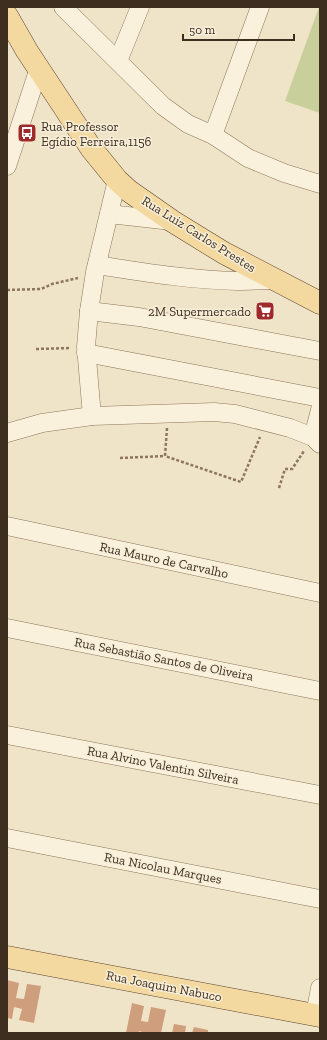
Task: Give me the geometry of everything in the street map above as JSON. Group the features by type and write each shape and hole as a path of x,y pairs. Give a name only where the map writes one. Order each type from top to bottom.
{"main road":[{"name":"Rua Luiz Carlos Prestes","path":"7,16 91,148 117,180 129,191 172,221 224,252 320,304"},
{"name":"Rua Joaquim Nabuco","path":"7,957 318,1015"}],"street":[{"path":"64,7 163,106 188,124 213,135 248,158 284,173 320,184"},
{"path":"118,61 140,7"},
{"path":"213,135 260,7"},
{"path":"7,166 39,68"},
{"path":"92,416 86,350 89,311 96,268 117,180"},
{"path":"109,214 172,221"},
{"path":"96,268 203,279 237,281 274,280"},
{"path":"89,311 139,317 320,351"},
{"path":"86,350 320,398"},
{"path":"7,433 42,423 92,416 214,412 236,414 266,421 290,428 316,440 320,410"},
{"name":"Rua Mauro de Carvalho","path":"7,526 320,593"},
{"name":"Rua Sebastião Santos de Oliveira","path":"7,628 320,690"},
{"name":"Rua Alvino Valentin Silveira","path":"7,735 320,795"},
{"name":"Rua Nicolau Marques","path":"7,838 320,899"},
{"path":"318,1015 320,988"}],"path":[{"path":"7,290 41,288 79,278 96,268"},
{"path":"36,349 86,350"},
{"path":"165,456 168,414"},
{"path":"120,458 165,456 241,482 266,421"},
{"path":"279,488 285,469 292,469 316,440"}],"green space":[{"path":"320,7 320,113 285,101"}],"building":[{"path":"7,980 19,983 16,998 24,999 27,984 41,986 34,1023 19,1020 22,1009 14,1007 12,1019 7,1018"},
{"path":"132,1003 144,1006 141,1021 148,1022 151,1007 166,1010 161,1033 146,1033 139,1031 138,1033 126,1033"},
{"path":"174,1024 186,1026 185,1033 172,1033"},
{"path":"194,1027 208,1030 208,1033 192,1033"}],"place":[{"name":"Rua Professor Egídio Ferreira,1156","path":"27,133"},
{"name":"2M Supermercado","path":"265,311"}]}
